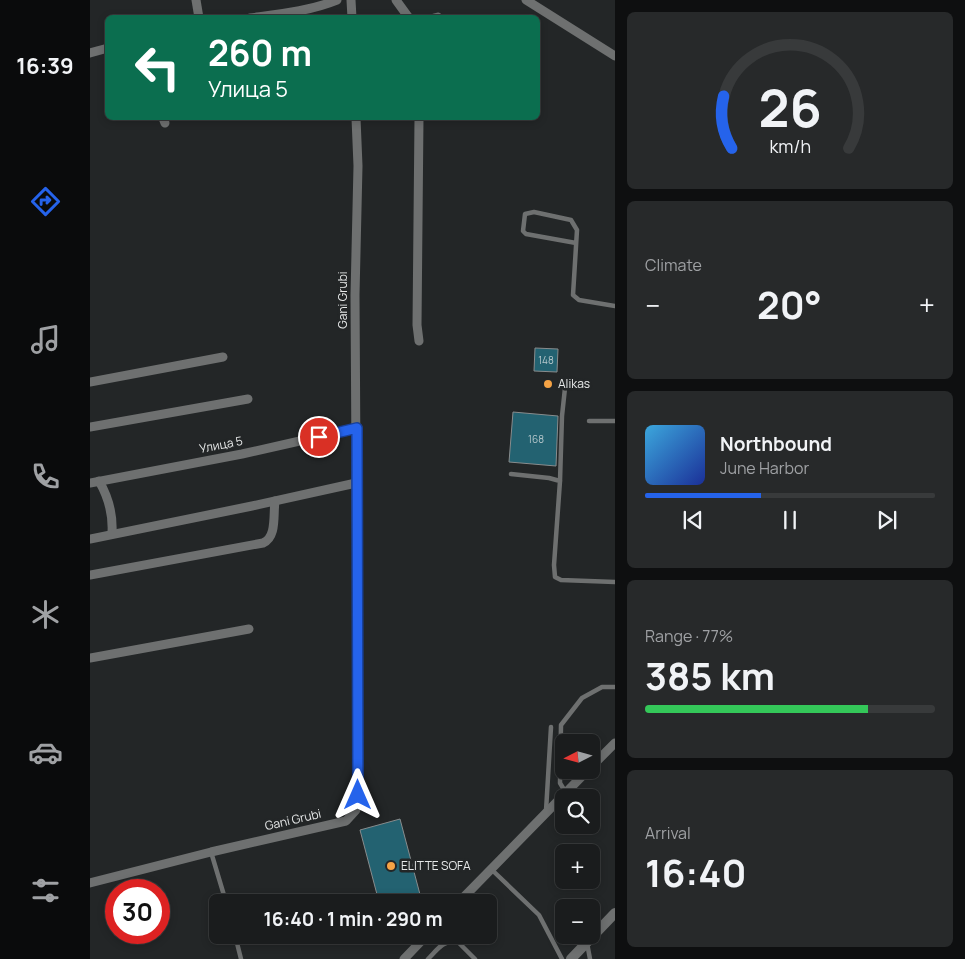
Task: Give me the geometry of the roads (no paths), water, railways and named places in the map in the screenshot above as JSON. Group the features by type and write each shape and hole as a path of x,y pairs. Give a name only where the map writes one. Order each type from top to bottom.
{"street":[{"path":"196,0 198,15"},
{"path":"304,0 304,10"},
{"path":"270,15 304,10 338,0"},
{"path":"351,0 352,15"},
{"path":"396,0 408,15"},
{"path":"526,0 615,56"},
{"path":"90,53 105,49"},
{"name":"Gani Grubi","path":"90,883 346,821 356,810 358,786 355,296 358,166 356,120"},
{"path":"419,120 417,325 419,341"},
{"path":"90,382 223,357"},
{"path":"90,428 248,399"},
{"name":"Улица 5","path":"95,482 242,454 357,428"},
{"path":"95,482 105,492 110,506 113,521 112,534"},
{"path":"90,539 356,484"},
{"path":"90,575 263,543 272,536 275,502"},
{"path":"90,658 249,629"},
{"path":"600,758 615,743"},
{"path":"570,789 579,779"},
{"path":"467,894 555,804"},
{"path":"600,929 615,913"},
{"path":"404,959 418,944"},
{"path":"571,959 586,944"}],"lane":[{"path":"576,243 526,234 523,231 526,214 534,212 571,220 576,226 576,243 573,295 579,300 615,306"},
{"path":"565,388 554,565 555,577 561,580 615,582"},
{"path":"589,421 615,422"},
{"path":"511,474 549,478 560,482"},
{"path":"564,789 560,783 561,725 582,698 602,687 615,687"},
{"path":"546,813 552,727"},
{"path":"212,852 224,894"},
{"path":"491,869 538,915 562,959"},
{"path":"428,959 445,942 450,941 458,941 475,959"},
{"path":"237,944 241,959"},
{"path":"587,944 590,959"}],"place":[{"name":"Alikas","path":"548,384"},
{"name":"ELITTE SOFA","path":"391,866"}]}
